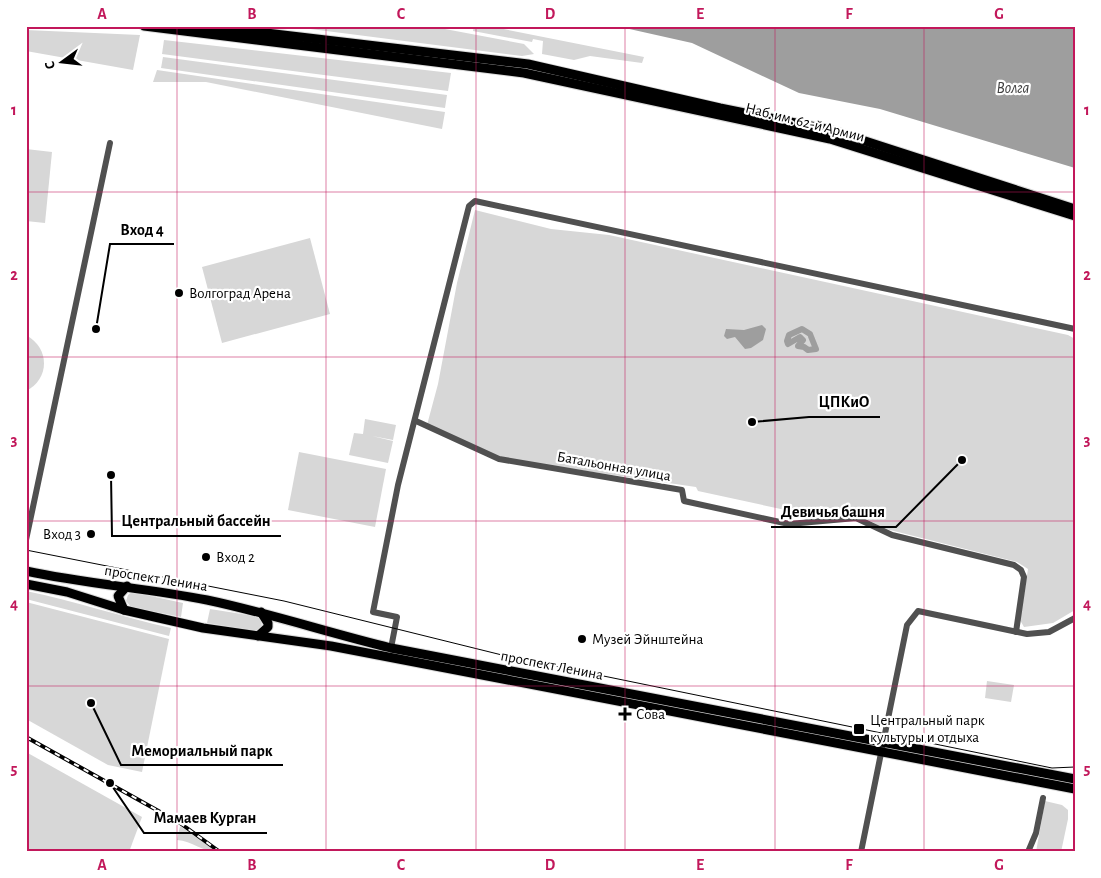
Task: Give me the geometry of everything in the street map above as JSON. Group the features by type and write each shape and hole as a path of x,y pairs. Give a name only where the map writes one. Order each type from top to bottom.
{"main road":[{"path":"144,26 526,69"},
{"path":"207,26 526,69"},
{"name":"Наб. им. 62-й Армии","path":"526,69 831,130 1075,209"},
{"name":"Наб. им. 62-й Армии","path":"526,69 830,139 1075,216"},
{"name":"проспект Ленина","path":"26,572 68,580 128,586 261,612 330,634 391,648 884,744 1075,779"},
{"name":"проспект Ленина","path":"26,584 67,592 124,610 203,628 331,646 1075,789"},
{"path":"124,610 118,596 128,586"},
{"path":"258,636 268,627 268,623 261,612"}],"street":[{"path":"26,540 110,143"},
{"path":"391,648 397,617 373,612 398,485 416,421 469,206 475,201 1075,329"},
{"name":"Батальонная улица","path":"416,421 474,449 509,461 682,490 684,500 784,523 856,518 892,535 1014,566 1021,570 1024,577 1016,632"},
{"path":"861,852 907,625 918,611 1016,632 1035,634 1049,632 1075,618"},
{"path":"1028,852 1036,833 1043,798"}],"shaded area":[{"path":"287,26 429,26 524,44 534,54 522,56"},
{"path":"474,26 488,26 644,57 642,63 590,56 574,60 542,54 543,41 533,39 532,42 473,31"},
{"path":"26,30 140,35 133,70 26,51"},
{"path":"164,40 451,73 448,91 162,54"},
{"path":"163,57 447,95 445,108 161,68"},
{"path":"157,70 445,112 442,129 206,82 153,82"},
{"path":"26,149 52,152 45,223 26,221"},
{"path":"475,210 551,229 609,235 1068,335 1075,339 1075,610 1053,623 1024,627 1020,620 1028,569 1017,562 886,529 854,513 820,506 813,516 698,491 696,487 503,459 427,425 438,384 457,283"},
{"path":"310,238 330,314 222,343 202,267"},
{"path":"26,335 40,348 44,363 40,379 26,391"},
{"path":"365,419 396,425 393,440 372,436 393,441 388,463 349,455 354,433 363,434"},
{"path":"299,452 386,469 375,527 288,510"},
{"path":"26,591 171,628 169,636 26,599"},
{"path":"132,592 183,603 181,617 131,607 126,601 128,595"},
{"path":"26,602 169,639 142,772 108,765 26,719"},
{"path":"210,609 261,617 262,627 256,631 207,623"},
{"path":"987,681 1014,685 1011,702 985,698"},
{"path":"26,752 142,817 129,852 26,852"},
{"path":"1045,801 1062,805 1068,810 1061,852 1036,852"},
{"path":"180,826 218,852 177,840"}],"water":[{"name":"Волга","path":"616,26 1075,26 1075,168 880,109 799,93 692,43"},
{"path":"762,325 766,329 763,340 751,348 745,349 735,337 727,339 724,336 726,329 744,330"}],"waterway":[{"path":"802,329 810,334 816,349 808,350 798,346 803,340 800,337 788,344 789,335 802,329"}],"tram line":[{"path":"26,550 284,601 506,656 1052,768 1075,767"}],"railway":[{"path":"26,737 180,823 220,852"}],"place":[{"name":"Волгоград Арена","path":"179,293"},
{"name":"Вход 4","path":"96,329"},
{"name":"ЦПКиО","path":"752,422"},
{"name":"Девичья башня","path":"962,460"},
{"name":"Центральный бассейн","path":"111,475"},
{"name":"Вход 3","path":"91,534"},
{"name":"Вход 2","path":"206,557"},
{"name":"Музей Эйнштейна","path":"582,639"},
{"name":"Мемориальный парк","path":"91,703"},
{"name":"Сова","path":"625,714"},
{"name":"Центральный парк культуры и отдыха","path":"859,729"},
{"name":"Мамаев Курган","path":"110,783"}]}
